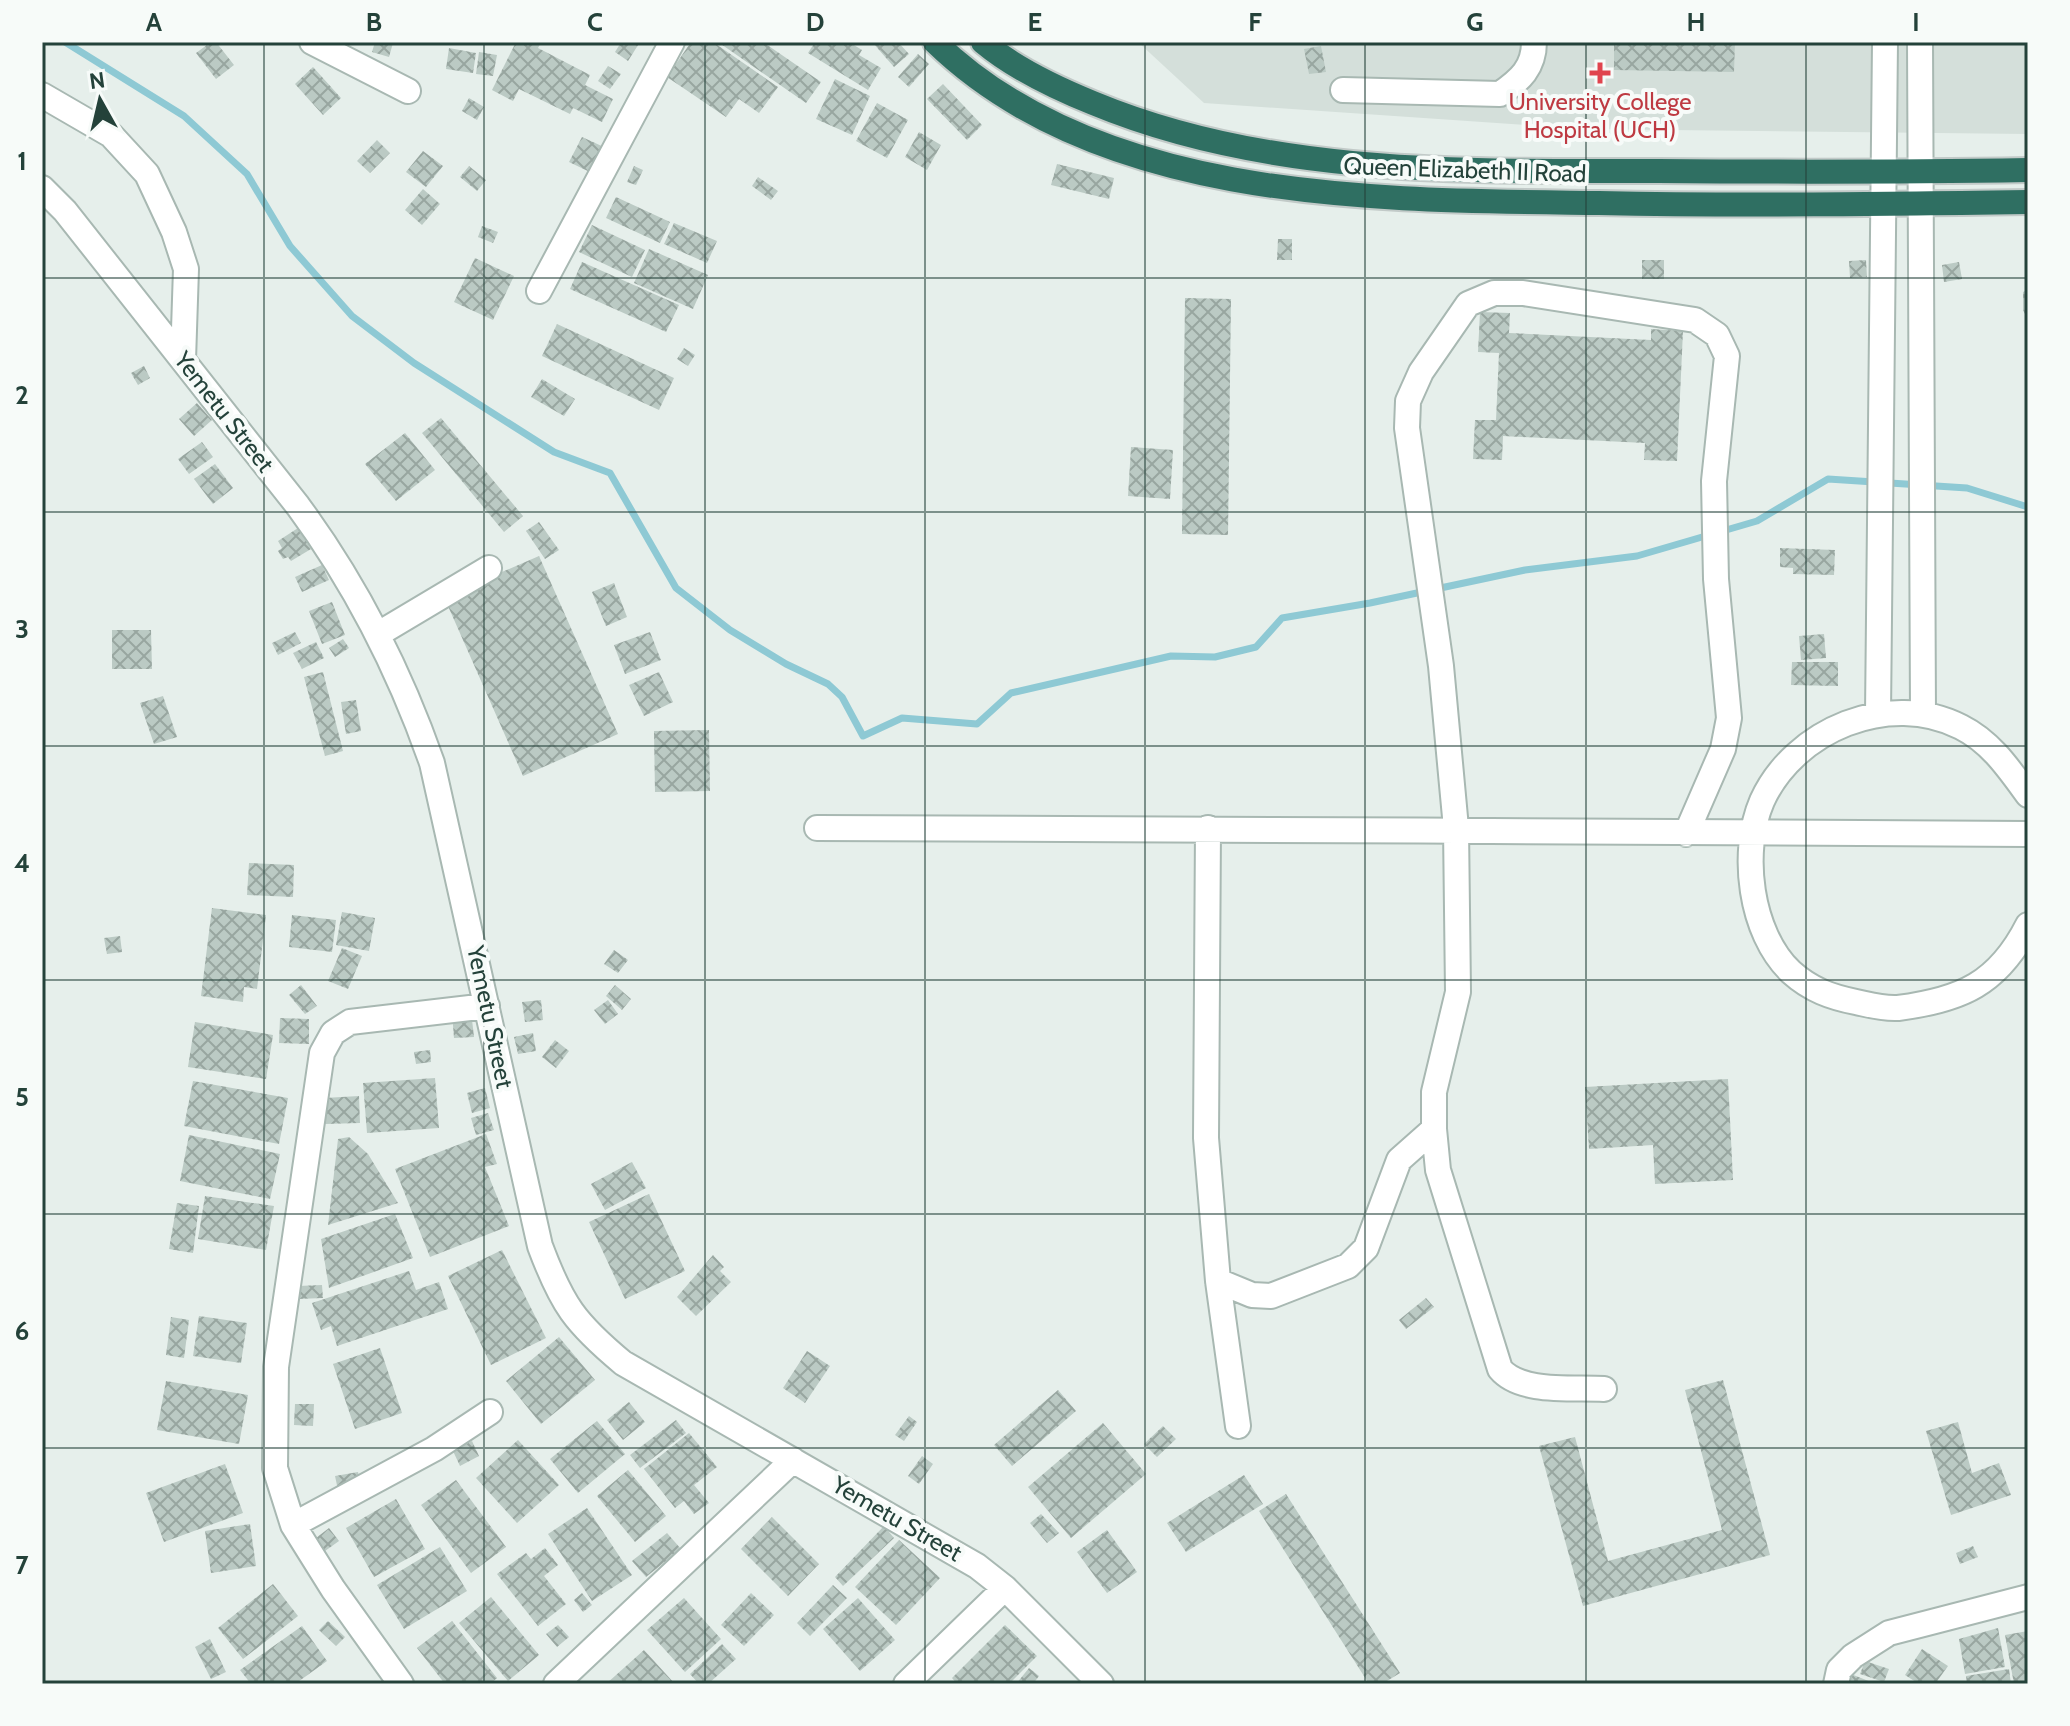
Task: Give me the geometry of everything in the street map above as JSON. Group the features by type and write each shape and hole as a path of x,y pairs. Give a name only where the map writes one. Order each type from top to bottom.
{"highway":[{"name":"Queen Elizabeth II Road","path":"935,42 989,86 1026,109 1153,163 1240,182 1404,197 1723,205 2028,202"},
{"name":"Queen Elizabeth II Road","path":"983,42 1069,93 1162,129 1247,150 1335,162 1556,171 2028,170"},
{"path":"1404,197 1406,166"}],"street":[{"path":"312,42 408,91"},
{"path":"539,291 672,42"},
{"path":"1343,90 1500,94 1520,80 1534,59 1534,42"},
{"path":"1878,714 1885,42"},
{"path":"1920,42 1923,714"},
{"path":"42,95 111,135 147,174 174,232 186,269 183,360"},
{"name":"Yemetu Street","path":"42,188 65,211 333,554 380,633 410,699 432,763 540,1246 553,1282 581,1328 623,1363 942,1543 1005,1588 1101,1684"},
{"path":"1604,1389 1522,1382 1508,1378 1500,1369 1438,1170 1434,1092 1458,992 1456,828 1432,601 1407,428 1408,401 1421,372 1468,304 1494,293 1523,293 1695,320 1717,335 1727,356 1714,481 1729,718 1723,749 1686,834"},
{"path":"380,633 489,568"},
{"path":"2028,795 1999,755 1962,727 1923,714 1878,714 1827,730 1786,762 1762,802 1754,833 1754,898 1765,931 1790,971 1824,995 1887,1009 1940,1002 1982,982 2013,953 2028,925"},
{"path":"817,828 1456,828 1686,834 2028,834"},
{"path":"1208,828 1206,1138 1218,1281 1238,1426"},
{"path":"401,1684 333,1589 293,1525 275,1468 276,1367 322,1053 333,1033 350,1022 487,1006"},
{"path":"1218,1281 1252,1295 1271,1296 1348,1266 1366,1248 1379,1219 1392,1171 1406,1152 1434,1129"},
{"path":"293,1525 434,1449 490,1412"},
{"path":"556,1684 793,1460"},
{"path":"906,1684 1005,1588"},
{"path":"1836,1684 1839,1670 1853,1656 1889,1633 2028,1597"}],"shaded area":[{"name":"University College Hospital (UCH)","path":"1138,42 2028,42 2028,134 1583,129 1204,103"}],"building":[{"path":"211,42 216,42 234,65 216,79 196,53"},
{"path":"375,42 393,43 389,57 372,52"},
{"path":"516,42 541,42 538,48 590,75 585,85 613,99 602,122 573,108 570,114 519,89 513,101 492,90"},
{"path":"617,42 640,42 628,61 615,52 620,44"},
{"path":"691,42 713,42 778,87 759,113 739,99 726,117 667,77"},
{"path":"718,42 763,42 821,82 806,103"},
{"path":"815,42 849,42 862,50 859,55 881,68 868,90 808,53"},
{"path":"872,42 898,42 909,54 894,67"},
{"path":"1614,42 1735,42 1734,72 1614,70"},
{"path":"1321,46 1326,72 1309,74 1304,49"},
{"path":"449,48 476,53 473,73 446,69"},
{"path":"479,52 497,55 493,76 476,74"},
{"path":"918,54 929,64 909,87 898,77"},
{"path":"608,66 621,74 610,89 598,81"},
{"path":"313,67 341,98 323,115 295,84"},
{"path":"835,79 870,96 852,135 816,119"},
{"path":"943,84 982,125 967,140 927,99"},
{"path":"469,98 484,107 477,120 462,111"},
{"path":"877,103 908,120 887,158 856,141"},
{"path":"919,132 941,145 927,170 905,157"},
{"path":"582,137 606,148 594,174 569,162"},
{"path":"377,140 390,153 370,173 357,161"},
{"path":"423,151 443,166 426,187 406,172"},
{"path":"1057,164 1114,178 1109,199 1051,185"},
{"path":"469,166 486,180 477,191 460,177"},
{"path":"634,166 643,170 636,185 627,182"},
{"path":"758,177 778,191 771,200 752,186"},
{"path":"423,189 440,204 422,225 405,210"},
{"path":"616,197 670,222 660,243 606,218"},
{"path":"674,223 717,241 707,263 664,244"},
{"path":"592,225 645,250 632,277 579,252"},
{"path":"482,226 498,232 493,243 478,237"},
{"path":"1278,239 1292,239 1292,260 1277,260"},
{"path":"649,249 708,275 693,309 634,283"},
{"path":"475,258 514,276 493,320 454,302"},
{"path":"1642,260 1664,260 1664,279 1642,279"},
{"path":"1866,260 1867,277 1850,278 1849,261"},
{"path":"582,262 679,305 666,332 570,289"},
{"path":"1959,262 1962,279 1944,282 1942,265"},
{"path":"2028,289 2028,320 2023,310 2023,292"},
{"path":"1185,298 1231,299 1228,535 1182,534"},
{"path":"1480,312 1510,313 1509,333 1651,340 1651,329 1683,331 1677,461 1644,460 1645,443 1503,436 1502,460 1473,459 1475,420 1496,420 1499,353 1478,352"},
{"path":"557,324 674,378 659,410 542,356"},
{"path":"684,348 695,355 688,366 677,359"},
{"path":"144,366 150,378 138,385 131,373"},
{"path":"542,379 575,399 564,416 531,397"},
{"path":"197,403 212,420 194,436 179,419"},
{"path":"441,418 523,516 504,532 422,433"},
{"path":"405,433 435,470 396,501 365,464"},
{"path":"202,442 213,457 189,474 178,459"},
{"path":"1131,447 1173,450 1170,499 1128,496"},
{"path":"215,464 233,488 213,504 194,479"},
{"path":"539,522 559,550 545,559 526,531"},
{"path":"298,528 311,549 291,561 288,557 283,559 278,551 282,548 278,541"},
{"path":"1780,548 1835,550 1834,575 1793,574 1793,568 1780,567"},
{"path":"539,556 618,734 523,776 444,597"},
{"path":"322,565 329,580 302,592 295,577"},
{"path":"614,583 627,617 606,626 592,592"},
{"path":"332,602 345,635 322,644 309,611"},
{"path":"112,630 151,630 152,669 112,669"},
{"path":"295,632 301,643 278,655 272,643"},
{"path":"650,632 661,660 625,674 614,645"},
{"path":"1824,634 1826,658 1801,660 1799,636"},
{"path":"343,639 349,648 335,657 329,648"},
{"path":"316,642 324,658 302,669 293,653"},
{"path":"1792,662 1838,662 1838,686 1791,685"},
{"path":"323,672 343,751 325,756 304,677"},
{"path":"659,672 673,702 644,716 629,685"},
{"path":"163,696 177,737 154,744 140,703"},
{"path":"356,700 361,731 346,734 341,702"},
{"path":"709,730 710,791 655,792 654,731"},
{"path":"249,863 294,865 293,897 247,895"},
{"path":"212,908 266,915 257,989 244,987 243,1002 201,996"},
{"path":"342,912 375,918 369,951 336,945"},
{"path":"292,915 336,920 332,952 289,947"},
{"path":"120,936 122,952 107,954 104,938"},
{"path":"342,948 362,956 348,989 328,981"},
{"path":"614,950 628,960 618,973 604,964"},
{"path":"301,985 317,1006 305,1014 289,995"},
{"path":"615,985 631,999 622,1010 606,996"},
{"path":"541,1000 543,1020 525,1022 522,1002"},
{"path":"608,1000 618,1014 605,1024 594,1010"},
{"path":"471,1011 474,1037 454,1038 452,1012"},
{"path":"280,1018 309,1019 309,1044 279,1043"},
{"path":"195,1022 273,1035 266,1079 188,1067"},
{"path":"533,1033 536,1051 518,1054 514,1037"},
{"path":"555,1040 569,1051 556,1068 542,1057"},
{"path":"430,1050 431,1062 416,1064 414,1052"},
{"path":"435,1078 439,1128 367,1133 363,1083"},
{"path":"1728,1079 1733,1180 1655,1184 1653,1145 1589,1149 1585,1087"},
{"path":"193,1081 288,1098 279,1144 184,1126"},
{"path":"485,1088 490,1108 472,1113 467,1093"},
{"path":"359,1096 360,1123 325,1124 324,1098"},
{"path":"488,1113 494,1130 476,1135 471,1118"},
{"path":"486,1134 497,1164 485,1167 509,1226 430,1257 395,1169"},
{"path":"189,1135 280,1154 270,1199 180,1181"},
{"path":"349,1137 368,1154 398,1203 328,1225 338,1139"},
{"path":"632,1162 646,1188 605,1210 591,1184"},
{"path":"649,1194 685,1271 625,1299 589,1222"},
{"path":"205,1196 274,1206 266,1250 198,1239"},
{"path":"177,1203 199,1206 193,1253 169,1249"},
{"path":"395,1214 413,1258 329,1288 321,1239"},
{"path":"502,1250 546,1338 491,1365 448,1276"},
{"path":"713,1255 724,1267 720,1271 731,1282 696,1316 677,1297"},
{"path":"409,1271 416,1290 439,1282 448,1309 337,1346 331,1326 321,1330 312,1303"},
{"path":"322,1285 323,1298 298,1299 298,1286"},
{"path":"1426,1298 1434,1307 1406,1329 1399,1320"},
{"path":"199,1316 247,1323 241,1363 193,1356"},
{"path":"171,1317 189,1320 184,1358 166,1355"},
{"path":"559,1337 595,1380 541,1424 506,1381"},
{"path":"380,1348 402,1413 355,1429 333,1364"},
{"path":"807,1351 830,1366 805,1403 783,1388"},
{"path":"1723,1380 1770,1555 1583,1606 1539,1446 1575,1437 1608,1561 1722,1530 1685,1390"},
{"path":"166,1381 248,1395 239,1444 157,1430"},
{"path":"1058,1390 1076,1411 1012,1466 994,1445"},
{"path":"629,1402 645,1422 623,1440 607,1420"},
{"path":"295,1404 314,1404 313,1426 294,1425"},
{"path":"909,1416 917,1422 904,1441 895,1435"},
{"path":"676,1420 686,1433 640,1468 630,1455"},
{"path":"597,1421 625,1454 578,1493 550,1459"},
{"path":"1958,1422 1972,1473 1999,1463 2011,1495 1951,1515 1926,1431"},
{"path":"1103,1423 1146,1474 1071,1538 1028,1487"},
{"path":"1163,1426 1176,1439 1157,1457 1144,1444"},
{"path":"689,1433 717,1467 694,1485 709,1503 694,1514 684,1501 675,1508 644,1469"},
{"path":"518,1440 559,1485 517,1523 476,1478"},
{"path":"472,1441 479,1456 460,1466 453,1451"},
{"path":"922,1456 933,1464 919,1484 908,1476"},
{"path":"225,1464 243,1513 164,1542 146,1493"},
{"path":"628,1470 666,1516 635,1542 597,1496"},
{"path":"358,1472 361,1485 338,1490 335,1476"},
{"path":"1244,1475 1263,1504 1186,1552 1167,1523"},
{"path":"456,1480 506,1547 471,1573 421,1505"},
{"path":"1286,1494 1400,1673 1382,1684 1369,1684 1259,1511"},
{"path":"396,1499 425,1549 374,1577 346,1528"},
{"path":"587,1508 632,1575 592,1601 548,1534"},
{"path":"1041,1514 1059,1533 1047,1543 1030,1523"},
{"path":"772,1517 819,1564 788,1596 741,1549"},
{"path":"250,1524 256,1566 211,1573 205,1531"},
{"path":"884,1526 894,1538 843,1586 835,1577"},
{"path":"329,1528 339,1541 325,1551 316,1538"},
{"path":"1107,1530 1137,1572 1107,1593 1077,1552"},
{"path":"667,1533 681,1549 646,1577 632,1561"},
{"path":"899,1540 940,1578 896,1625 855,1587"},
{"path":"1973,1546 1978,1557 1960,1564 1956,1553"},
{"path":"440,1547 467,1591 404,1629 377,1585"},
{"path":"545,1548 558,1565 544,1576 566,1604 538,1626 497,1574 526,1553 531,1559"},
{"path":"273,1584 298,1616 243,1659 218,1628"},
{"path":"833,1585 847,1598 810,1636 797,1623"},
{"path":"582,1593 592,1605 583,1612 574,1600"},
{"path":"751,1593 774,1615 744,1646 721,1625"},
{"path":"491,1597 539,1655 508,1681 459,1623"},
{"path":"684,1598 721,1639 685,1672 647,1630"},
{"path":"858,1598 895,1640 860,1671 823,1629"},
{"path":"328,1621 345,1637 336,1646 319,1630"},
{"path":"452,1621 497,1678 490,1684 445,1684 417,1648"},
{"path":"558,1625 569,1637 557,1647 546,1634"},
{"path":"1005,1625 1037,1656 1009,1684 957,1684 952,1678"},
{"path":"302,1626 327,1661 295,1684 251,1684 240,1670"},
{"path":"1998,1628 2005,1667 1965,1674 1959,1639"},
{"path":"2028,1631 2028,1684 2014,1684 2005,1635"},
{"path":"210,1639 226,1672 211,1679 195,1647"},
{"path":"722,1644 736,1659 708,1684 699,1684 690,1674"},
{"path":"1922,1649 1948,1666 1935,1684 1919,1684 1905,1675"},
{"path":"644,1650 675,1684 606,1684"},
{"path":"1865,1661 1889,1669 1884,1682 1860,1674"},
{"path":"1029,1668 1039,1676 1033,1684 1016,1684"},
{"path":"2009,1669 2011,1684 1967,1684 1966,1676"},
{"path":"1851,1674 1876,1684 1847,1684"}],"waterway":[{"path":"65,42 184,116 247,174 290,246 352,316 414,363 554,452 610,473 676,588 730,630 786,664 828,684 842,697 863,736 902,718 977,724 1011,693 1171,656 1215,657 1256,647 1282,618 1525,570 1637,556 1757,521 1828,479 1967,488 2028,507"}],"place":[{"name":"University College Hospital (UCH)","path":"1600,73"}]}
